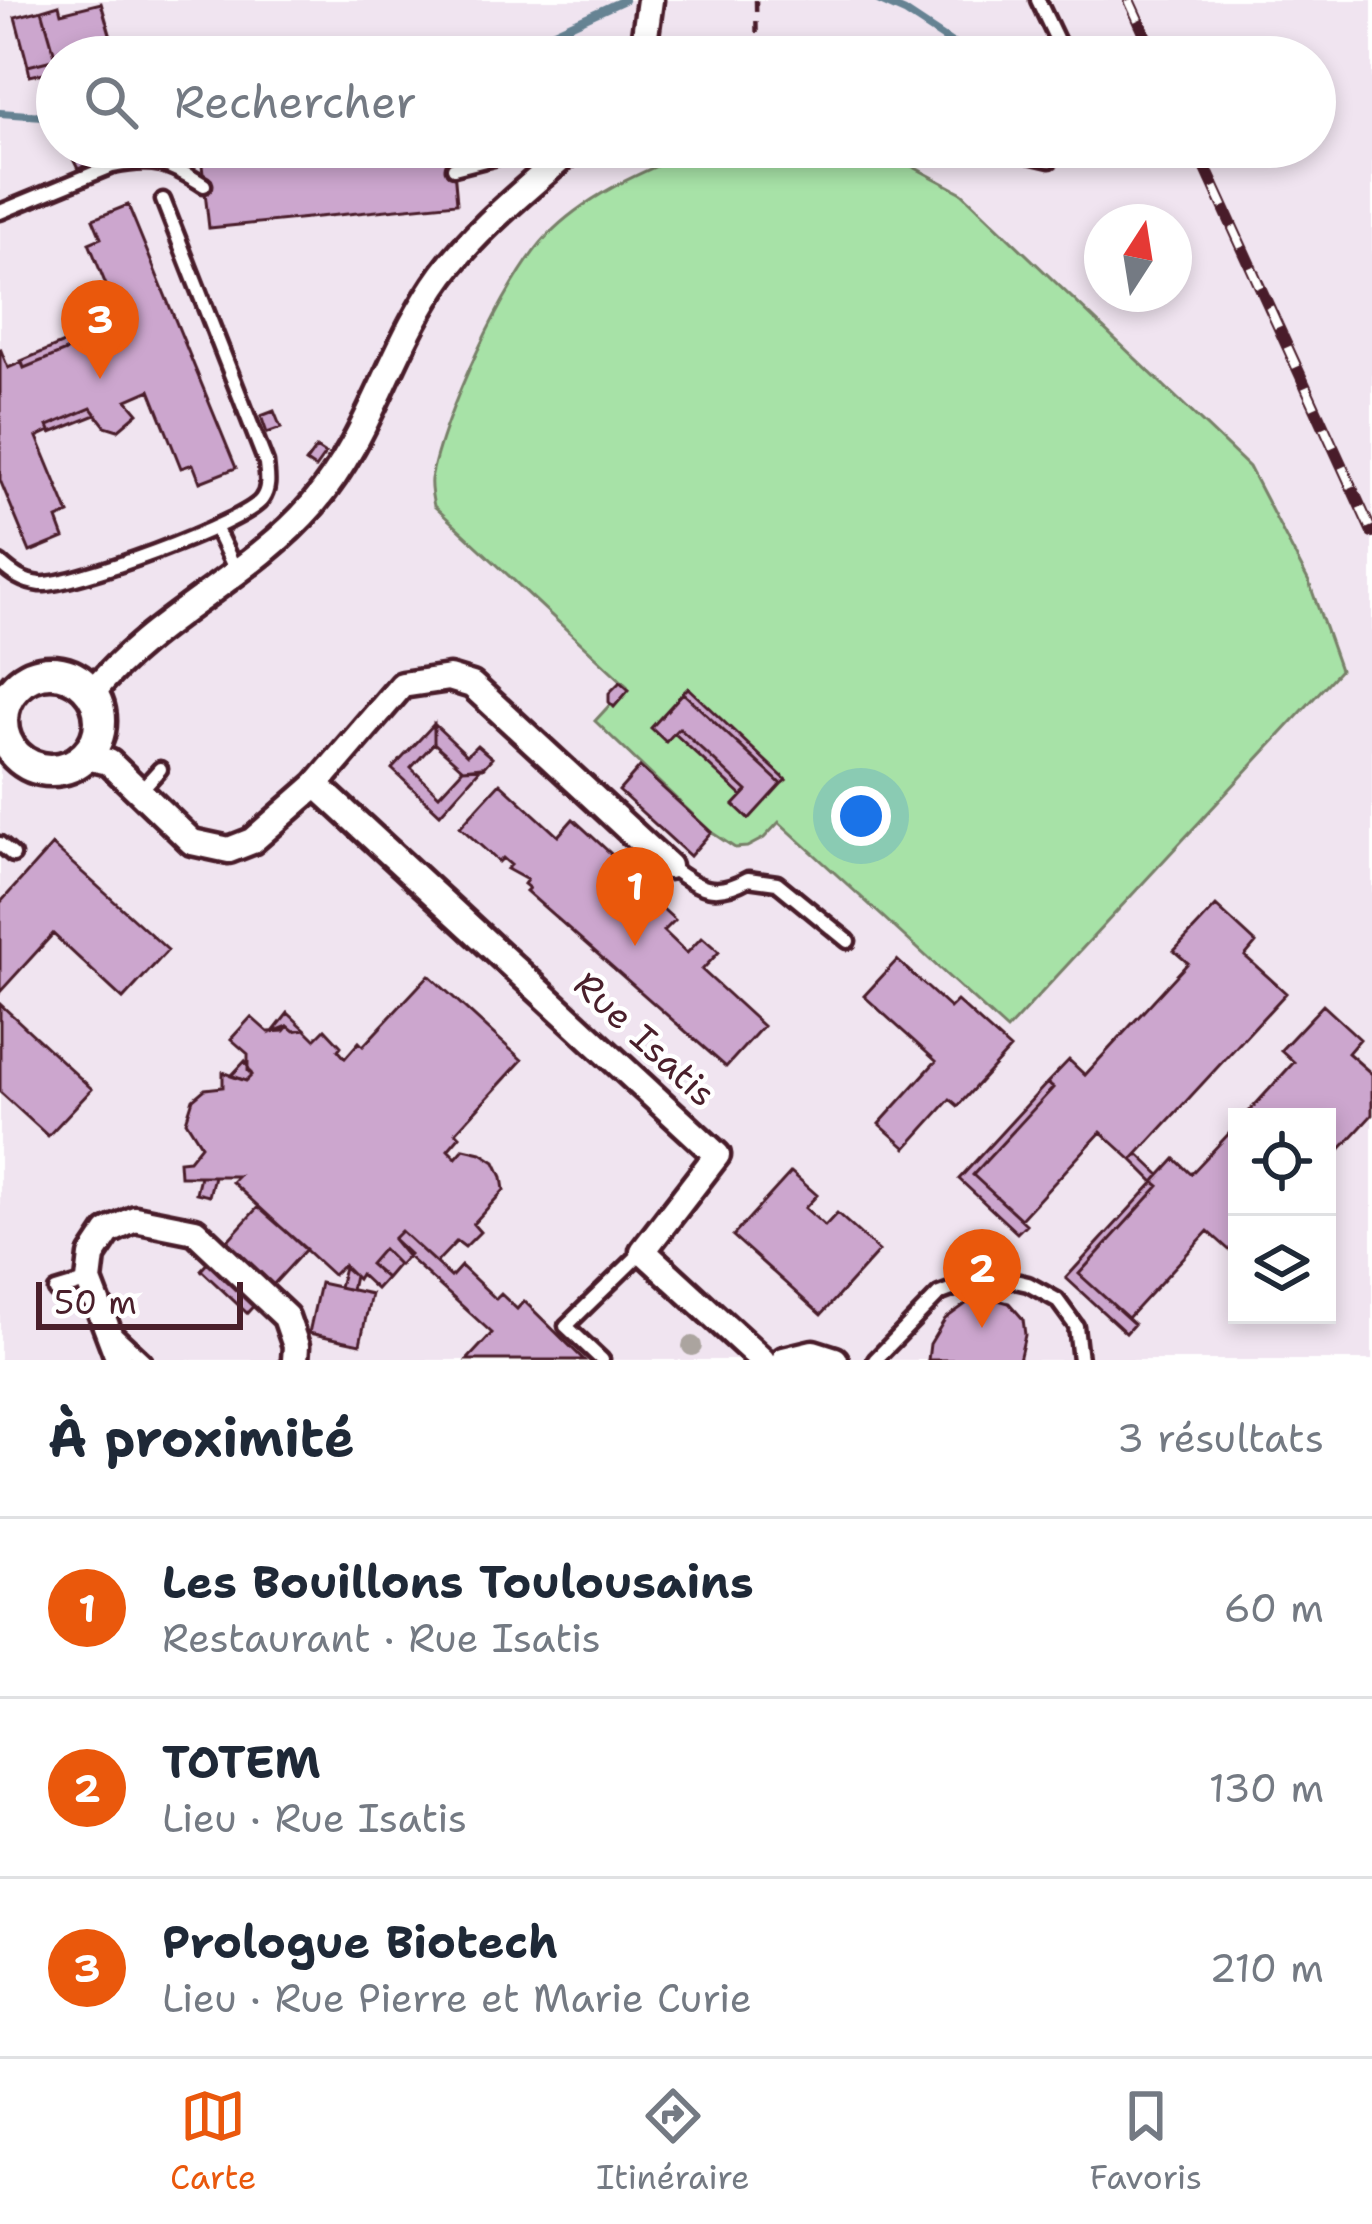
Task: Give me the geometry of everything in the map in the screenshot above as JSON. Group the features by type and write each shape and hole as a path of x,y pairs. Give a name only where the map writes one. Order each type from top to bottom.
{"street":[{"path":"92,693 131,652 311,507 340,469 403,340 443,274 551,168"},
{"path":"86,757 100,730 92,693 61,673 10,672 2,721 9,770 53,771 86,757 109,762 193,842 229,850 252,841 316,785 402,685 449,677 472,686 668,866"},
{"name":"Rue Isatis","path":"316,785 717,1155 643,1251"},
{"path":"119,1360 89,1281 92,1256 108,1232 136,1220 195,1231 286,1317 296,1346 295,1360"},
{"path":"643,1251 762,1360"},
{"path":"784,1360 813,1353 835,1360"}],"lane":[{"path":"1038,0 1054,36"},
{"path":"0,212 107,168"},
{"path":"175,168 204,185"},
{"path":"0,563 16,578 44,585 171,547 216,529 262,501 268,483 266,463 163,200"},
{"path":"216,529 236,572"},
{"path":"140,791 160,769"},
{"path":"0,844 13,855"},
{"path":"668,866 712,890 728,890 748,879 777,884 848,941"},
{"path":"602,1360 566,1326 643,1251"},
{"path":"875,1360 939,1294 989,1275 1028,1284 1057,1300 1076,1326 1080,1360"},
{"path":"56,1291 89,1281"},
{"path":"107,1326 144,1360"}],"path":[{"path":"756,4 757,36"}],"shaded area":[{"path":"0,0 1372,0 1372,1360 0,1360"}],"green space":[{"path":"653,168 915,168 962,193 1249,467 1309,582 1340,670 1007,1030 779,822 747,847 735,848 711,832 595,721 627,686 434,506 431,479 437,453 495,316 547,236 599,195"}],"building":[{"path":"101,3 111,36 49,36 42,10 59,5 61,13"},
{"path":"42,10 49,36 36,36 36,64 28,66 15,17"},
{"path":"202,168 454,168 457,203 209,228"},
{"path":"128,205 236,468 200,482 193,464 181,468 150,390 127,400 138,413 118,430 105,426 91,408 48,426 50,431 37,437 69,514 57,519 64,538 30,552 0,480 0,348 8,368 22,362 24,368 110,333 107,327 121,322 89,243 101,238 93,219"},
{"path":"106,325 110,333 24,368 21,361"},
{"path":"91,408 96,415 51,433 48,426"},
{"path":"274,411 281,428 267,433 261,416"},
{"path":"316,448 325,454 315,468 306,462"},
{"path":"620,682 629,690 614,707 609,693"},
{"path":"688,688 786,780 781,784 683,693"},
{"path":"683,693 781,784 749,819 734,805 747,791 679,728 666,742 651,728"},
{"path":"434,724 434,743 411,768 439,795 463,769 482,767 440,814 392,769"},
{"path":"434,724 467,755 477,745 492,758 483,768 463,769 434,743"},
{"path":"679,728 747,791 742,796 674,733"},
{"path":"640,767 711,832 690,856 619,791"},
{"path":"500,783 558,836 573,819 645,885 641,889 675,920 664,931 687,953 702,937 719,952 702,970 763,1026 726,1067 526,891 527,880 507,869 511,865 503,858 499,862 460,827"},
{"path":"52,845 168,950 123,999 53,934 0,992 0,903"},
{"path":"1216,906 1256,943 1245,956 1286,993 1132,1160 1101,1132 1021,1219 973,1175 1053,1088 1047,1083 1069,1060 1085,1075 1188,963 1174,951"},
{"path":"897,960 950,1008 957,1001 1010,1049 958,1106 950,1099 906,1148 879,1124 936,1061 864,996"},
{"path":"429,975 522,1060 456,1132 460,1136 448,1150 456,1158 464,1149 481,1153 495,1162 502,1177 504,1190 473,1224 480,1232 465,1247 457,1241 436,1263 401,1231 393,1239 409,1254 399,1265 383,1249 370,1264 386,1278 376,1289 343,1265 333,1275 232,1182 238,1176 180,1176 179,1161 189,1160 201,1145 186,1121 193,1099 205,1089 223,1087 223,1072 246,1081 252,1075 248,1054 231,1039 251,1017 268,1032 284,1031 288,1026 294,1031 305,1029 315,1039 325,1029 345,1058 359,1042 363,1046"},
{"path":"0,1004 92,1089 48,1136 0,1092"},
{"path":"1323,1005 1360,1039 1348,1053 1372,1074 1372,1115 1336,1154 1336,1108 1252,1108 1294,1062 1281,1050"},
{"path":"288,1013 305,1029 294,1031 288,1026 273,1032"},
{"path":"245,1061 252,1075 246,1081 231,1076"},
{"path":"1047,1083 1053,1088 973,1175 1026,1224 1017,1233 959,1179"},
{"path":"1228,1135 1228,1249 1208,1231 1128,1318 1079,1274 1159,1186 1154,1182 1175,1159 1191,1174"},
{"path":"1138,1154 1160,1175 1154,1182 1132,1160"},
{"path":"791,1172 817,1195 805,1208 825,1226 837,1213 879,1251 821,1315 733,1236"},
{"path":"200,1176 214,1176 209,1196 196,1193"},
{"path":"1154,1182 1159,1186 1079,1274 1134,1324 1126,1333 1066,1278"},
{"path":"258,1207 306,1249 247,1313 201,1270"},
{"path":"401,1231 451,1277 461,1266 496,1299 501,1294 517,1309 524,1301 584,1360 467,1360 492,1333 407,1256 393,1239"},
{"path":"383,1249 398,1264 386,1278 370,1264"},
{"path":"344,1267 354,1276 351,1290 339,1287"},
{"path":"320,1283 371,1294 360,1344 309,1333"},
{"path":"987,1297 1009,1303 1023,1319 1019,1360 928,1360 930,1344 945,1319 967,1303"}],"waterway":[{"path":"546,36 624,0"},
{"path":"878,0 941,36"},
{"path":"0,113 36,116"}],"railway":[{"path":"1129,0 1145,36"},
{"path":"1206,168 1372,532"}],"place":[{"name":"Prologue Biotech","path":"100,379"},
{"name":"Les Bouillons Toulousains","path":"635,946"},
{"name":"TOTEM","path":"982,1328"}]}
